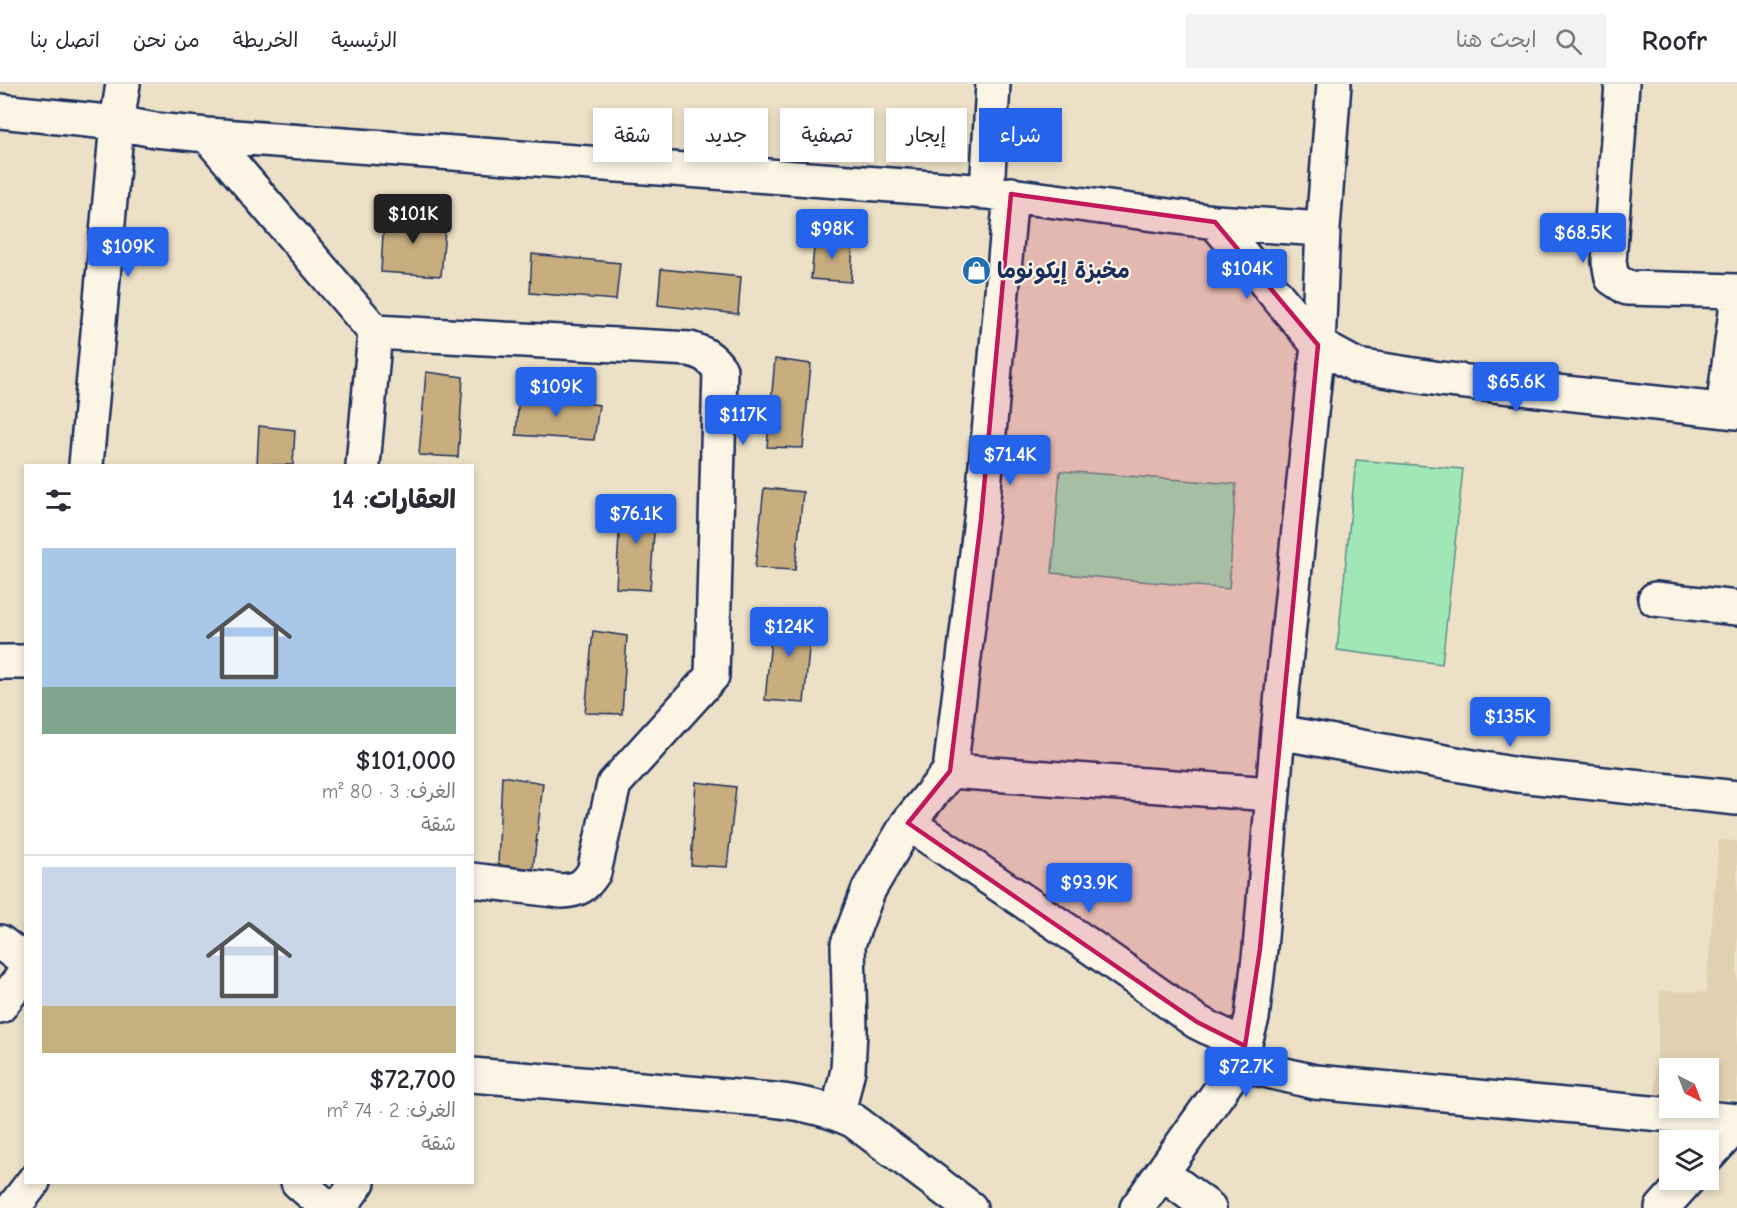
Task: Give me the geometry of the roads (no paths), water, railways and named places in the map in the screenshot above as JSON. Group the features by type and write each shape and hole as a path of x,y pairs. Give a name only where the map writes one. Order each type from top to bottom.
{"street":[{"path":"86,464 117,123 123,84"},
{"path":"838,1113 848,1070 850,1031 848,944 869,889 908,824 950,771 981,520 999,193 993,84"},
{"path":"1137,1208 1242,1055 1252,1017 1278,732 1318,345 1323,229 1334,84"},
{"path":"1622,84 1609,262 1612,278 1627,288 1737,291"},
{"path":"0,111 207,135 999,193 1215,222 1323,229"},
{"path":"207,135 375,333 363,464"},
{"path":"1215,222 1318,345 1357,366 1440,379 1730,411 1737,304"},
{"path":"375,333 690,349 704,353 720,370 712,676 614,784 594,872 587,883 577,890 562,891 474,880"},
{"path":"1654,599 1737,608"},
{"path":"0,662 24,662"},
{"path":"1278,732 1517,775 1737,798"},
{"path":"950,771 1272,794"},
{"path":"908,824 1075,935 1242,1055 1315,1082 1737,1122"},
{"path":"0,942 24,960"},
{"path":"0,1006 24,975"},
{"path":"474,1075 773,1100 800,1103 838,1113 854,1121 970,1208"},
{"path":"1719,1143 1737,1122"},
{"path":"1162,1173 1209,1208"},
{"path":"13,1208 31,1184"},
{"path":"300,1184 328,1208"},
{"path":"339,1208 357,1184"}],"place":[{"name":"مخبزة إيكونوما","path":"976,270"}]}
